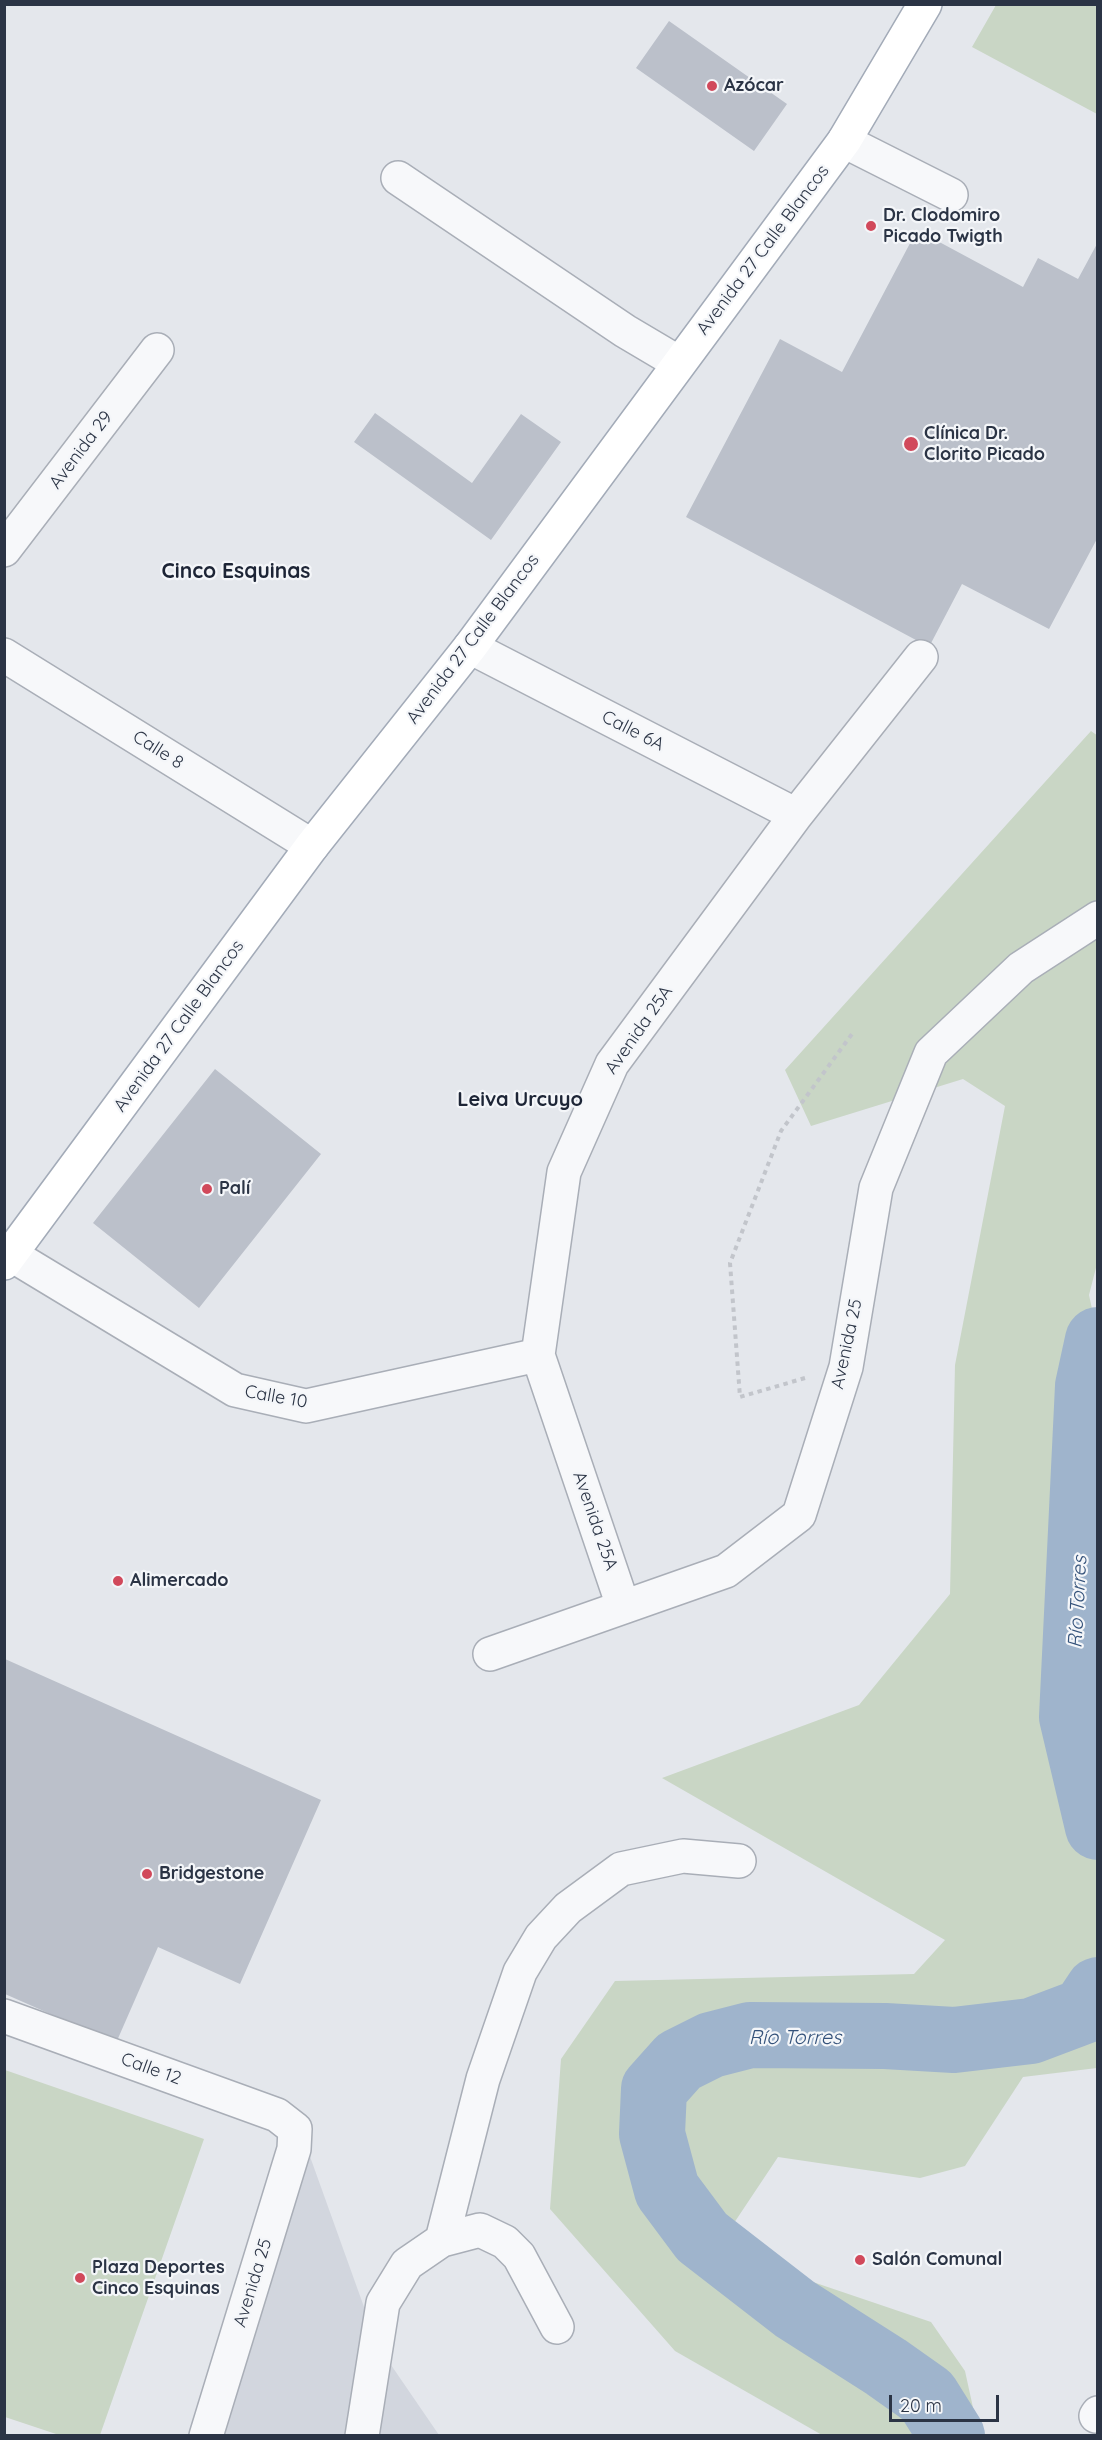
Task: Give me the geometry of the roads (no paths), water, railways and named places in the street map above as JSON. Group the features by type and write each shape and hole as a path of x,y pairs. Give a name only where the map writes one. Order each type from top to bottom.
{"main road":[{"name":"Avenida 27 Calle Blancos","path":"7,1259 312,846 470,647 844,141 925,4"}],"street":[{"path":"844,141 951,195"},
{"path":"398,178 625,331 679,363"},
{"name":"Avenida 29","path":"4,550 157,350"},
{"name":"Calle 6A","path":"470,647 796,815"},
{"name":"Calle 8","path":"4,655 312,846"},
{"name":"Avenida 25A","path":"623,1606 538,1355 564,1172 612,1064 796,815 921,657"},
{"name":"Avenida 25","path":"490,1654 726,1571 799,1515 846,1367 876,1188 931,1053 1022,968 1098,918"},
{"name":"Calle 10","path":"7,1259 235,1390 306,1406 538,1355"},
{"path":"442,2240 483,2079 520,1972 541,1937 568,1908 621,1869 683,1856 739,1861"},
{"name":"Calle 12","path":"4,2016 277,2115 295,2129"},
{"name":"Avenida 25","path":"206,2436 294,2150 295,2129"},
{"path":"362,2436 383,2303 407,2264 442,2240 480,2230 505,2242 519,2256 557,2327"}],"waterway":[{"name":"Río Torres","path":"1098,1340 1088,1386 1072,1717 1098,1827"},
{"name":"Río Torres","path":"952,2436 927,2396 795,2309 702,2237 667,2190 652,2134 654,2089 679,2061 711,2045 750,2035 885,2036 954,2040 1031,2031 1084,2011 1098,1990"}],"place":[{"name":"Azócar","path":"712,86"},
{"name":"Dr. Clodomiro Picado Twigth","path":"871,226"},
{"name":"Clínica Dr. Clorito Picado","path":"911,444"},
{"name":"Palí","path":"207,1189"},
{"name":"Alimercado","path":"118,1581"},
{"name":"Bridgestone","path":"147,1874"},
{"name":"Salón Comunal","path":"860,2260"},
{"name":"Plaza Deportes Cinco Esquinas","path":"80,2278"}],"district":[{"name":"Cinco Esquinas","path":"236,572"},
{"name":"Leiva Urcuyo","path":"520,1100"}]}
